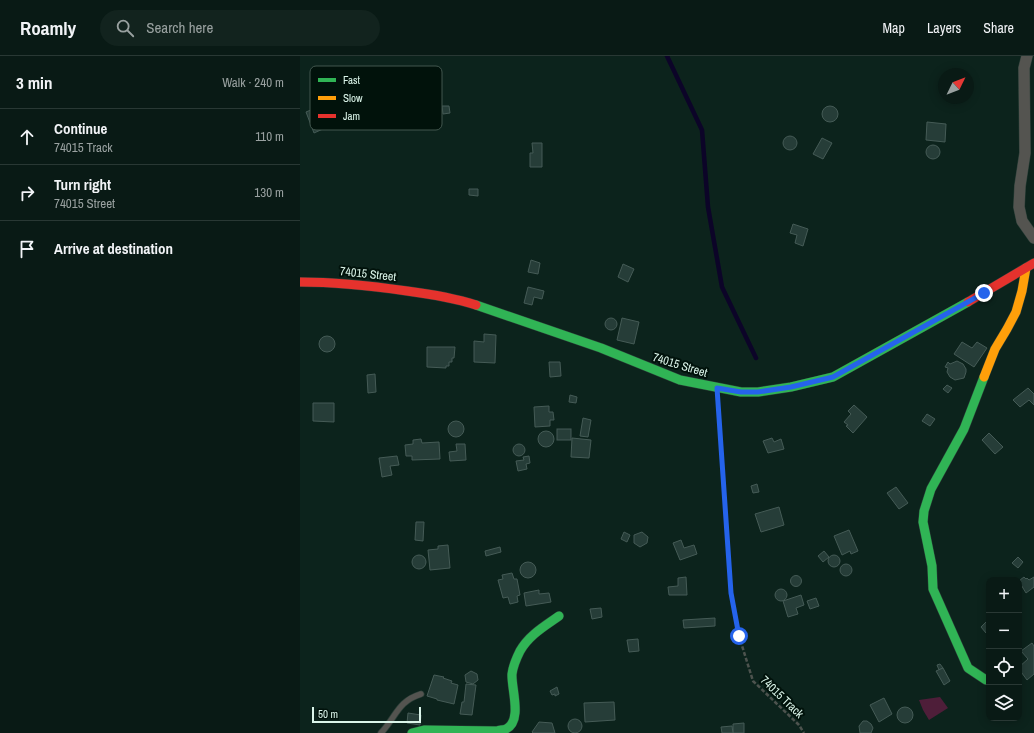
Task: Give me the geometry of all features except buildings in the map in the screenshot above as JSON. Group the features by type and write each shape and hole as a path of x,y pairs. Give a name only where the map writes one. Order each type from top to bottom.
{"street":[{"path":"1027,56 1024,68 1025,153 1020,186 1019,207 1022,221 1034,238"},
{"name":"74015 Street","path":"300,282 333,282 374,286 429,294 474,304 601,348 680,380 741,392 758,392 791,387 833,377 977,297 1034,263"},
{"path":"986,680 968,668 933,589 934,580 930,554 924,537 923,523 927,502 936,479 964,429 995,349 1010,325 1019,304 1023,292 1026,268"},
{"path":"412,733 424,730 497,731 506,729 510,726 514,721 515,715 512,674 520,651 534,633 559,616"}],"lane":[{"path":"381,733 405,701 411,697 421,694"}],"path":[{"name":"74015 Track","path":"717,388 731,593 739,636 753,681 799,725 804,733"}],"shaded area":[{"path":"940,697 948,708 929,720 919,700"}],"waterway":[{"path":"667,56 702,130 708,207 722,287 756,358"}],"traffic: fast":[{"path":"476,305 601,348 680,380 741,392 758,392 791,387 833,377 968,302"},
{"path":"984,377 964,429 931,489 924,511 923,522 932,566 933,589 968,668 986,680"},
{"path":"412,733 424,730 497,731 506,729 511,725 514,719 515,704 512,674 519,653 528,640 559,616"}],"traffic: slow":[{"path":"984,377 995,349 1016,312 1026,268"}],"traffic: jam":[{"path":"968,302 1034,263"},
{"path":"300,282 394,289 442,296 476,305"}],"route":[{"path":"739,636 731,593 717,388 741,392 758,392 791,387 833,377 984,293"}]}
